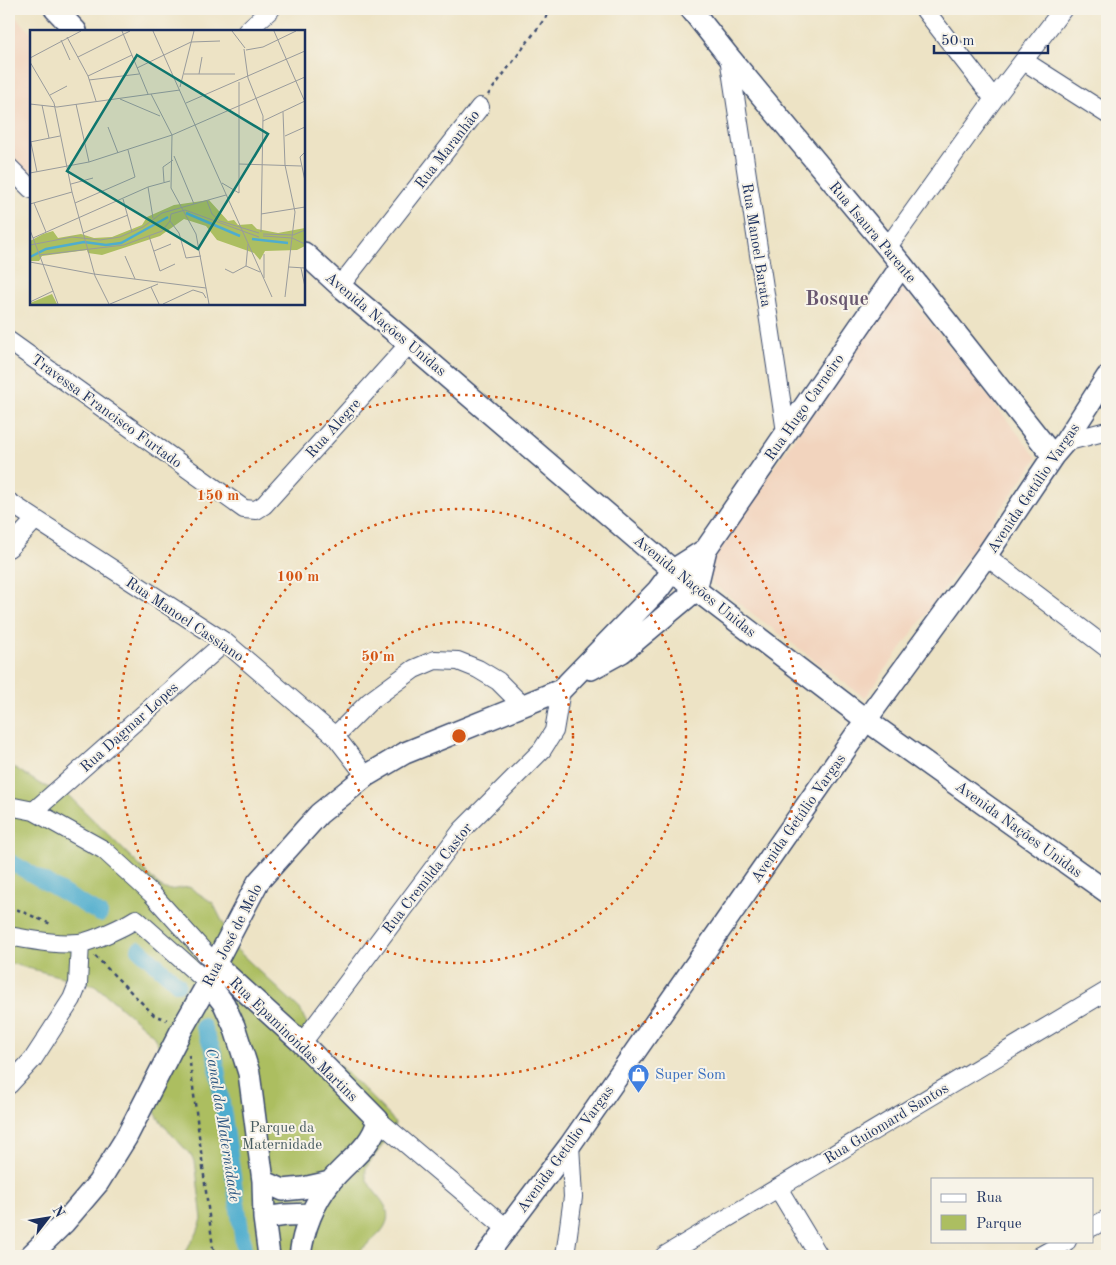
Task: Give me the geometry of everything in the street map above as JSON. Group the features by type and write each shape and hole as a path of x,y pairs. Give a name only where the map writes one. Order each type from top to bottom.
{"street":[{"path":"55,9 75,30"},
{"path":"248,30 271,9"},
{"name":"Rua Isaura Parente","path":"692,9 729,57 887,248 1059,449"},
{"path":"924,9 994,99"},
{"path":"887,248 994,99 1063,9"},
{"name":"Rua Manoel Barata","path":"729,57 786,432"},
{"path":"1024,60 1107,114"},
{"name":"Rua Maranhão","path":"340,286 480,107"},
{"path":"9,167 30,188"},
{"name":"Avenida Nações Unidas","path":"305,254 340,286 696,590 866,720 1107,892"},
{"name":"Rua Hugo Carneiro","path":"696,590 706,549 902,265"},
{"name":"Travessa Francisco Furtado","path":"9,341 244,509 256,510"},
{"name":"Rua Alegre","path":"256,510 264,505 409,344"},
{"name":"Avenida Getúlio Vargas","path":"486,1256 570,1145 866,720 986,556 1107,377"},
{"path":"1059,449 1107,432"},
{"name":"Rua Manoel Cassiano","path":"9,502 225,642 335,736 366,776"},
{"path":"9,548 35,520"},
{"name":"Rua Hugo Carneiro","path":"578,674 658,590 673,570 706,549"},
{"path":"986,556 1107,648"},
{"path":"578,674 599,666 622,652 696,590"},
{"name":"Rua Dagmar Lopes","path":"34,811 225,642"},
{"path":"335,736 369,702 414,669 435,660 458,661 478,669 498,681 522,705"},
{"name":"Rua José de Melo","path":"30,1256 64,1223 98,1183 126,1138 258,882 319,814 366,776 405,753 561,690 578,674"},
{"name":"Rua Cremilda Castor","path":"302,1043 462,830 542,750 554,731 561,690"},
{"name":"Rua Epaminondas Martins","path":"9,806 34,811 104,850 152,894 211,974 302,1043 378,1120 506,1228"},
{"path":"9,936 43,942 80,944 124,927 136,919 152,894"},
{"path":"136,919 211,974 234,1026 249,1073 269,1256"},
{"path":"9,1085 33,1060 72,999 78,984 80,944"},
{"name":"Rua Guiomard Santos","path":"664,1256 1107,991"},
{"path":"300,1256 311,1214 330,1182 370,1141 376,1130 378,1120"},
{"path":"565,1256 573,1197 570,1145"},
{"path":"262,1181 283,1190 330,1182"},
{"path":"778,1188 819,1256"},
{"path":"264,1218 311,1214"},
{"path":"1094,1226 1107,1219"},
{"path":"1040,1256 1064,1242"}],"path":[{"name":"Rua Maranhão","path":"480,107 552,9"}],"shaded area":[{"path":"14,16 30,31 30,180 9,158 9,21"},
{"path":"901,285 1037,458 865,698 713,584 707,563"}],"green space":[{"name":"Parque da Maternidade","path":"9,764 40,784 69,796 163,888 170,890 189,887 213,903 236,949 300,1009 315,1041 395,1123 394,1130 367,1166 366,1175 368,1183 385,1205 388,1213 386,1223 380,1233 353,1256 182,1256 197,1233 202,1219 195,1161 165,1127 154,1108 157,1092 170,1064 152,1034 96,986 9,963"}],"waterway":[{"name":"Canal da Maternidade","path":"9,861 100,914"},
{"name":"Canal da Maternidade","path":"139,949 178,984"},
{"name":"Canal da Maternidade","path":"203,1026 215,1055 245,1256"}],"place":[{"name":"Super Som","path":"639,1093"}],"district":[{"name":"Bosque","path":"837,298"}]}
